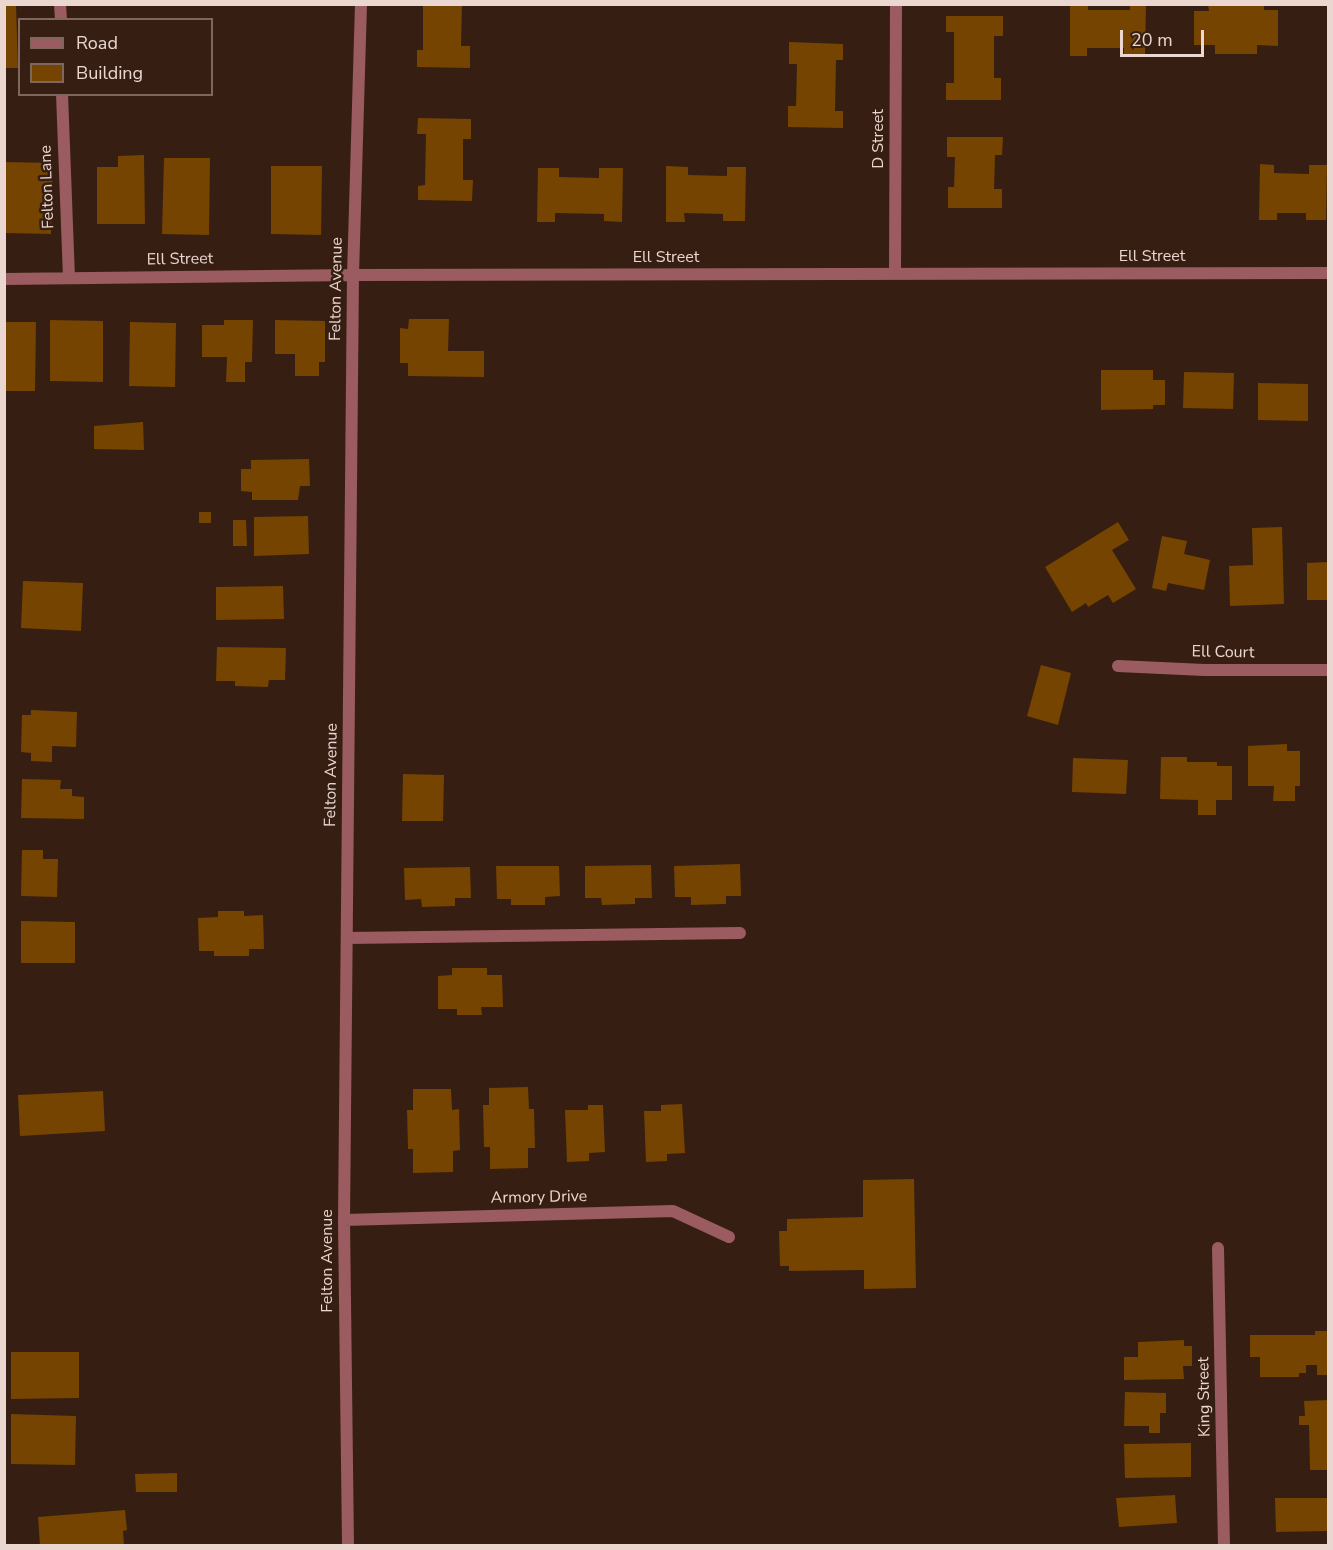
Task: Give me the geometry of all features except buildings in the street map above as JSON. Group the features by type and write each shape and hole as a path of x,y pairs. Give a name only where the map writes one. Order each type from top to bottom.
{"street":[{"name":"Felton Avenue","path":"348,1545 344,1220 353,275 361,4"},
{"name":"D Street","path":"895,274 896,4"},
{"name":"Felton Lane","path":"62,96 69,278"},
{"name":"Ell Street","path":"4,279 353,275 1329,273"},
{"name":"Ell Court","path":"1118,666 1204,670 1329,670"},
{"path":"347,938 740,933"},
{"name":"Armory Drive","path":"344,1220 673,1211 729,1237"},
{"name":"King Street","path":"1218,1248 1224,1545"}]}
